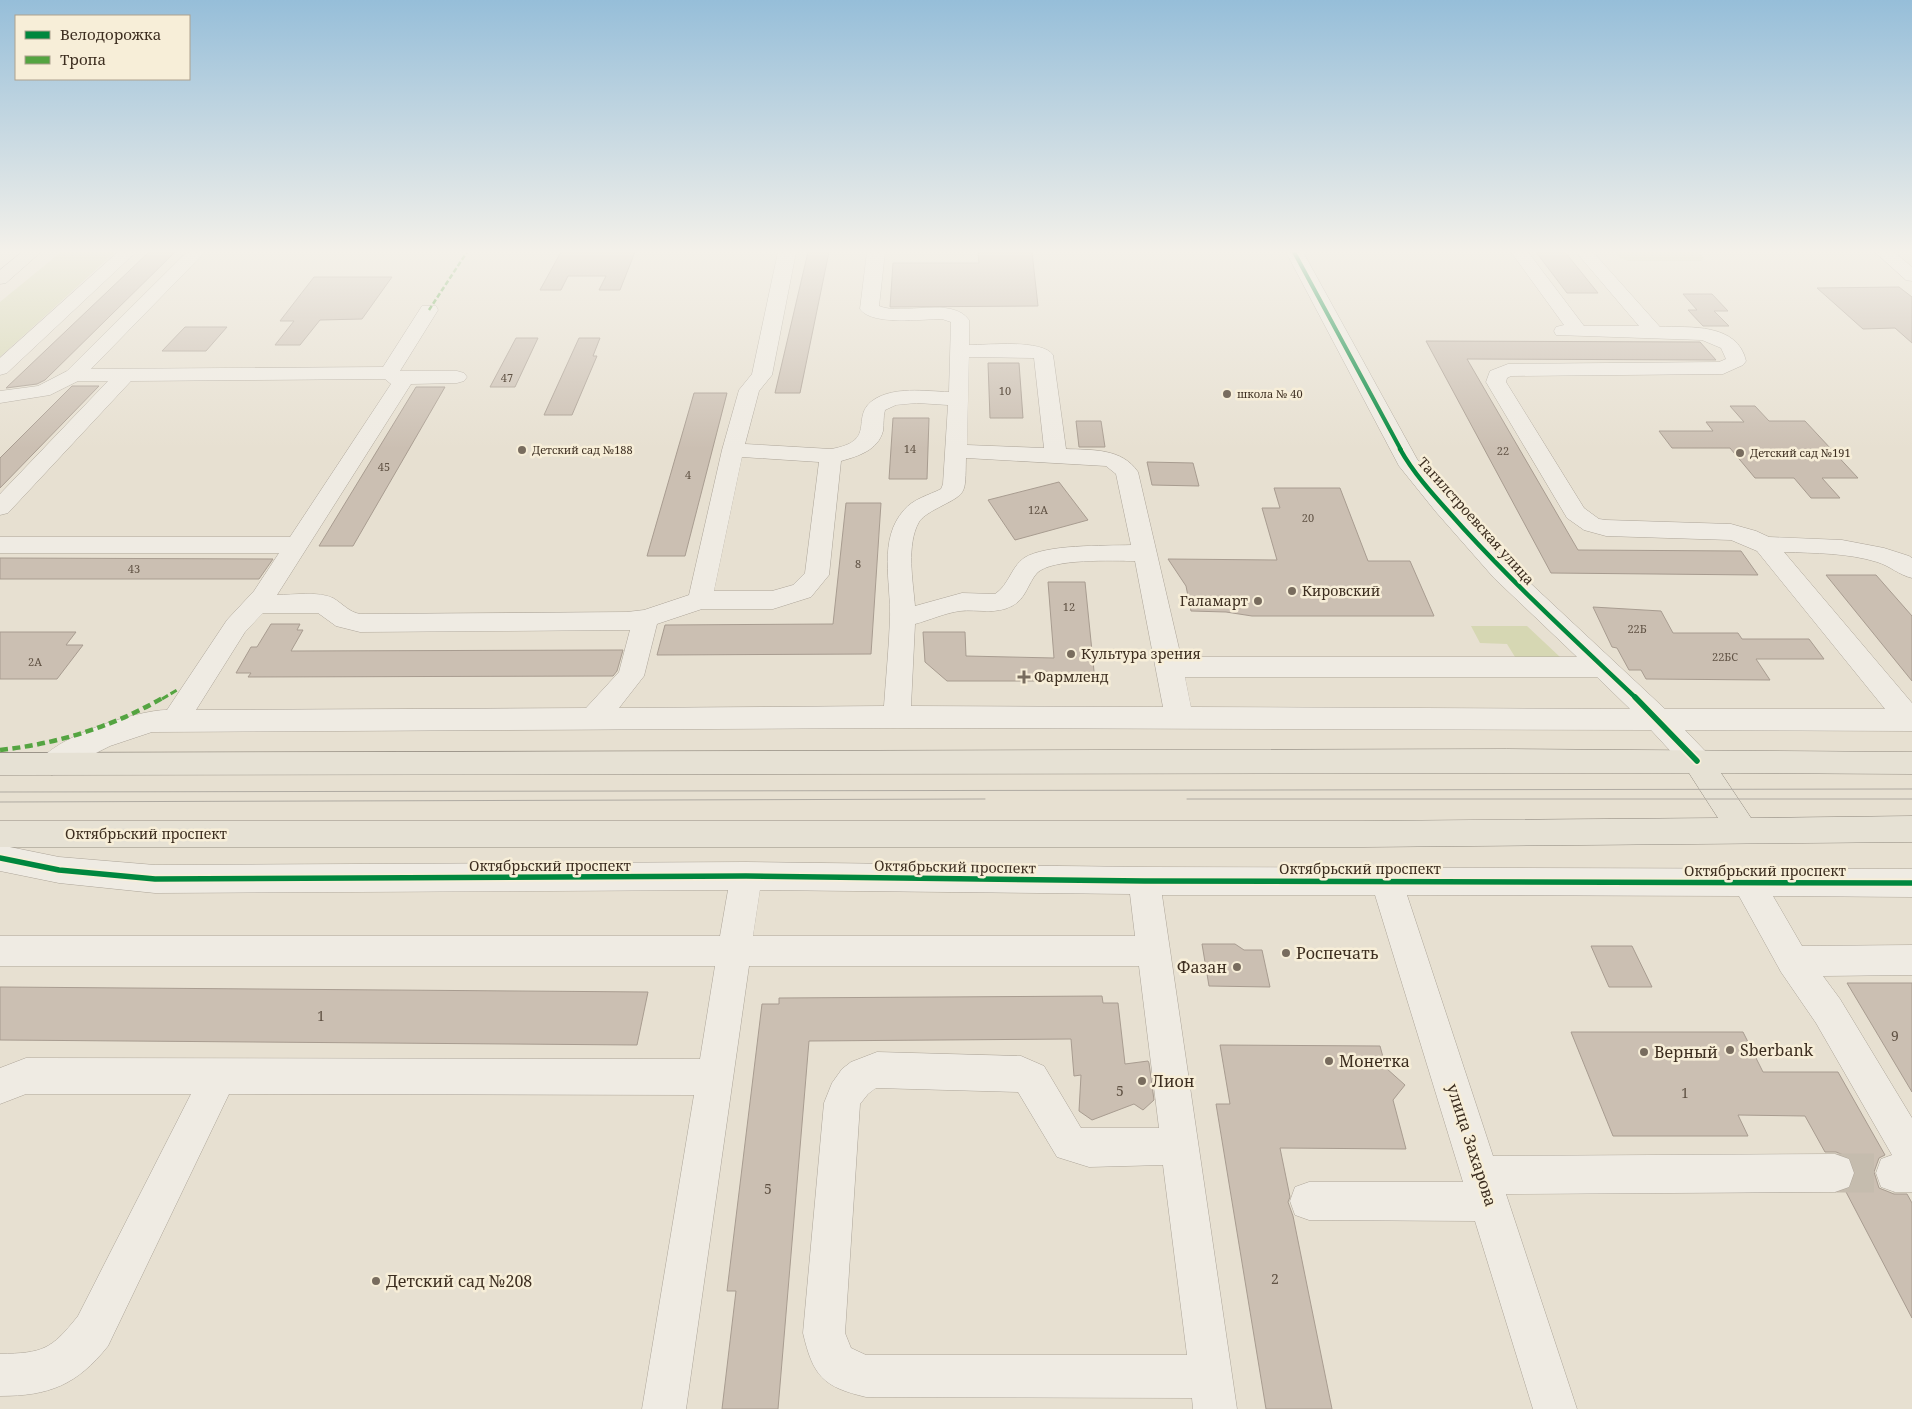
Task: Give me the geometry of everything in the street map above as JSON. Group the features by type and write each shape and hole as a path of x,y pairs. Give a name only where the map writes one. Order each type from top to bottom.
{"main road":[{"name":"Тагилстроевская улица","path":"1697,762 1743,831"},
{"path":"0,764 1912,763"},
{"name":"Октябрьский проспект","path":"0,834 1743,831 1912,829"}],"street":[{"path":"0,369 56,318"},
{"path":"0,397 43,391 74,375 131,318"},
{"path":"394,376 425,318"},
{"path":"700,600 733,450 749,390 762,375 774,318"},
{"path":"897,717 903,617 901,566 904,527 921,508 951,493 954,484 961,351 961,323 958,318"},
{"name":"Тагилстроевская улица","path":"1330,318 1407,461 1444,507 1503,572 1657,718 1697,762"},
{"path":"52,764 84,745 116,730 152,721 175,720 1179,717 1911,720 1899,691 1765,545 1748,536 1731,532 1621,529 1592,525 1575,513 1496,382 1497,375 1508,370 1707,370 1723,368 1736,361 1736,353 1726,343 1712,336 1654,332 1570,331 1561,318"},
{"path":"1642,318 1654,332"},
{"path":"961,351 1033,351 1043,355 1056,455"},
{"path":"74,375 458,377"},
{"path":"0,508 125,375"},
{"path":"175,720 236,626 258,604 401,384 394,376"},
{"path":"733,450 831,456 846,454 864,446 871,436 873,414 878,406 886,401 904,398 959,399"},
{"path":"955,451 1106,459 1114,461 1127,472 1146,553 1179,717"},
{"path":"258,604 323,604 336,615 352,622 519,611 646,619 700,600 773,600 802,591 817,575 831,456"},
{"path":"1765,545 1826,545 1892,559 1906,564 1912,570"},
{"path":"0,546 297,546"},
{"path":"903,617 921,615 960,602 1002,601 1014,592 1028,568 1037,562 1099,555 1146,553"},
{"path":"593,719 630,676 646,619"},
{"path":"1170,667 1602,667"},
{"name":"Октябрьский проспект","path":"0,858 59,870 156,879 746,876 1144,880 1912,882"},
{"path":"664,1409 746,876"},
{"path":"1144,880 1155,951 1212,1393 866,1376 848,1372 838,1367 828,1350 824,1333 842,1103 854,1080 877,1070 1021,1074 1031,1079 1070,1144 1089,1148 1180,1146"},
{"name":"улица Захарова","path":"1386,881 1555,1409"},
{"path":"1748,883 1793,961 1902,1120 1906,1167"},
{"path":"0,951 1155,951"},
{"path":"1793,961 1912,960"},
{"path":"0,1086 26,1076 218,1078 714,1077"},
{"path":"0,1375 26,1375 48,1370 66,1363 84,1343 97,1322 218,1078"},
{"path":"1309,1201 1486,1189 1836,1173"}],"green space":[{"path":"0,318 43,318 0,357"},
{"path":"1471,626 1527,626 1560,657 1515,657 1507,644 1480,643"}],"building":[{"path":"80,318 108,318 45,380 37,384 6,388"},
{"path":"283,318 363,318 320,320 300,345 275,345 294,321 280,321"},
{"path":"793,318 815,318 800,393 775,393"},
{"path":"1695,318 1721,318 1729,326 1703,326"},
{"path":"1850,318 1912,318 1912,343 1895,328 1863,329"},
{"path":"185,327 227,327 206,351 162,351"},
{"path":"516,338 538,338 515,387 490,387"},
{"path":"579,338 600,338 593,356 597,356 572,415 544,415"},
{"path":"1426,341 1700,342 1716,360 1467,359 1578,550 1741,551 1758,575 1551,573"},
{"path":"988,363 1019,363 1023,418 990,418"},
{"path":"72,386 99,386 0,488 0,458"},
{"path":"416,387 445,387 353,546 319,546"},
{"path":"694,393 727,393 685,556 647,556"},
{"path":"1730,406 1755,406 1769,421 1805,421 1858,478 1822,478 1840,498 1811,498 1794,478 1755,478 1730,448 1672,448 1659,431 1713,431 1706,422 1744,422"},
{"path":"893,418 929,418 927,479 889,479"},
{"path":"1076,421 1101,421 1105,447 1079,447"},
{"path":"1147,462 1193,463 1199,486 1152,485"},
{"path":"1059,482 1088,520 1015,540 988,500"},
{"path":"1274,488 1340,488 1368,561 1410,561 1434,616 1252,616 1226,612 1191,611 1186,586 1168,559 1277,560 1262,508 1280,508"},
{"path":"846,503 881,503 871,654 657,655 665,625 833,624"},
{"path":"0,558 273,559 259,579 0,579"},
{"path":"1826,575 1876,575 1912,616 1912,681"},
{"path":"1048,582 1085,582 1095,681 947,681 925,662 923,632 965,632 966,656 1054,658"},
{"path":"1593,607 1661,611 1673,633 1738,633 1742,639 1809,639 1824,659 1756,659 1770,680 1646,679 1641,670 1629,670 1617,648 1612,647"},
{"path":"271,624 300,624 297,630 303,630 291,651 623,650 617,671 613,676 248,677 251,673 236,673 251,647 257,647"},
{"path":"0,632 76,632 66,645 83,645 57,679 0,679"},
{"path":"1202,944 1235,944 1244,950 1262,950 1270,987 1209,986"},
{"path":"1591,946 1632,946 1652,987 1609,987"},
{"path":"1847,983 1912,983 1912,1092"},
{"path":"0,987 648,992 637,1045 0,1040"},
{"path":"1102,996 1103,1003 1118,1003 1125,1064 1148,1061 1149,1063 1154,1100 1143,1110 1134,1104 1092,1120 1079,1111 1081,1075 1074,1076 1071,1039 809,1041 778,1409 722,1409 736,1291 727,1291 762,1004 779,1004 779,998"},
{"path":"1571,1032 1743,1032 1763,1072 1838,1072 1885,1155 1879,1158 1874,1172 1879,1188 1894,1194 1907,1194 1912,1203 1912,1318 1845,1190 1851,1188 1856,1174 1851,1158 1836,1152 1825,1152 1805,1116 1738,1115 1748,1136 1613,1136"},
{"path":"1220,1045 1380,1046 1386,1068 1405,1085 1393,1100 1406,1149 1280,1148 1290,1197 1288,1202 1293,1216 1332,1409 1266,1409 1216,1104 1230,1104"}],"tunnel":[{"path":"1835,1173 1895,1173"}],"tram line":[{"path":"0,792 1912,789"},
{"path":"0,802 985,799"},
{"path":"1187,799 1912,799"}],"marked path":[{"path":"0,750 43,743 91,729 138,711 177,690"}],"cycle path":[{"path":"1330,318 1407,461 1444,507 1503,572 1657,718 1697,761"},
{"path":"0,858 59,870 155,879 746,876 1144,881 1912,883"}],"place":[{"name":"школа № 40","path":"1227,394"},
{"name":"Детский сад №188","path":"522,450"},
{"name":"Детский сад №191","path":"1740,453"},
{"name":"Кировский","path":"1292,591"},
{"name":"Галамарт","path":"1258,601"},
{"name":"Культура зрения","path":"1071,654"},
{"name":"Фармленд","path":"1024,677"},
{"name":"Роспечать","path":"1286,953"},
{"name":"Фазан","path":"1237,967"},
{"name":"Sberbank","path":"1730,1050"},
{"name":"Верный","path":"1644,1052"},
{"name":"Монетка","path":"1329,1061"},
{"name":"Лион","path":"1142,1081"},
{"name":"Детский сад №208","path":"376,1281"}]}
